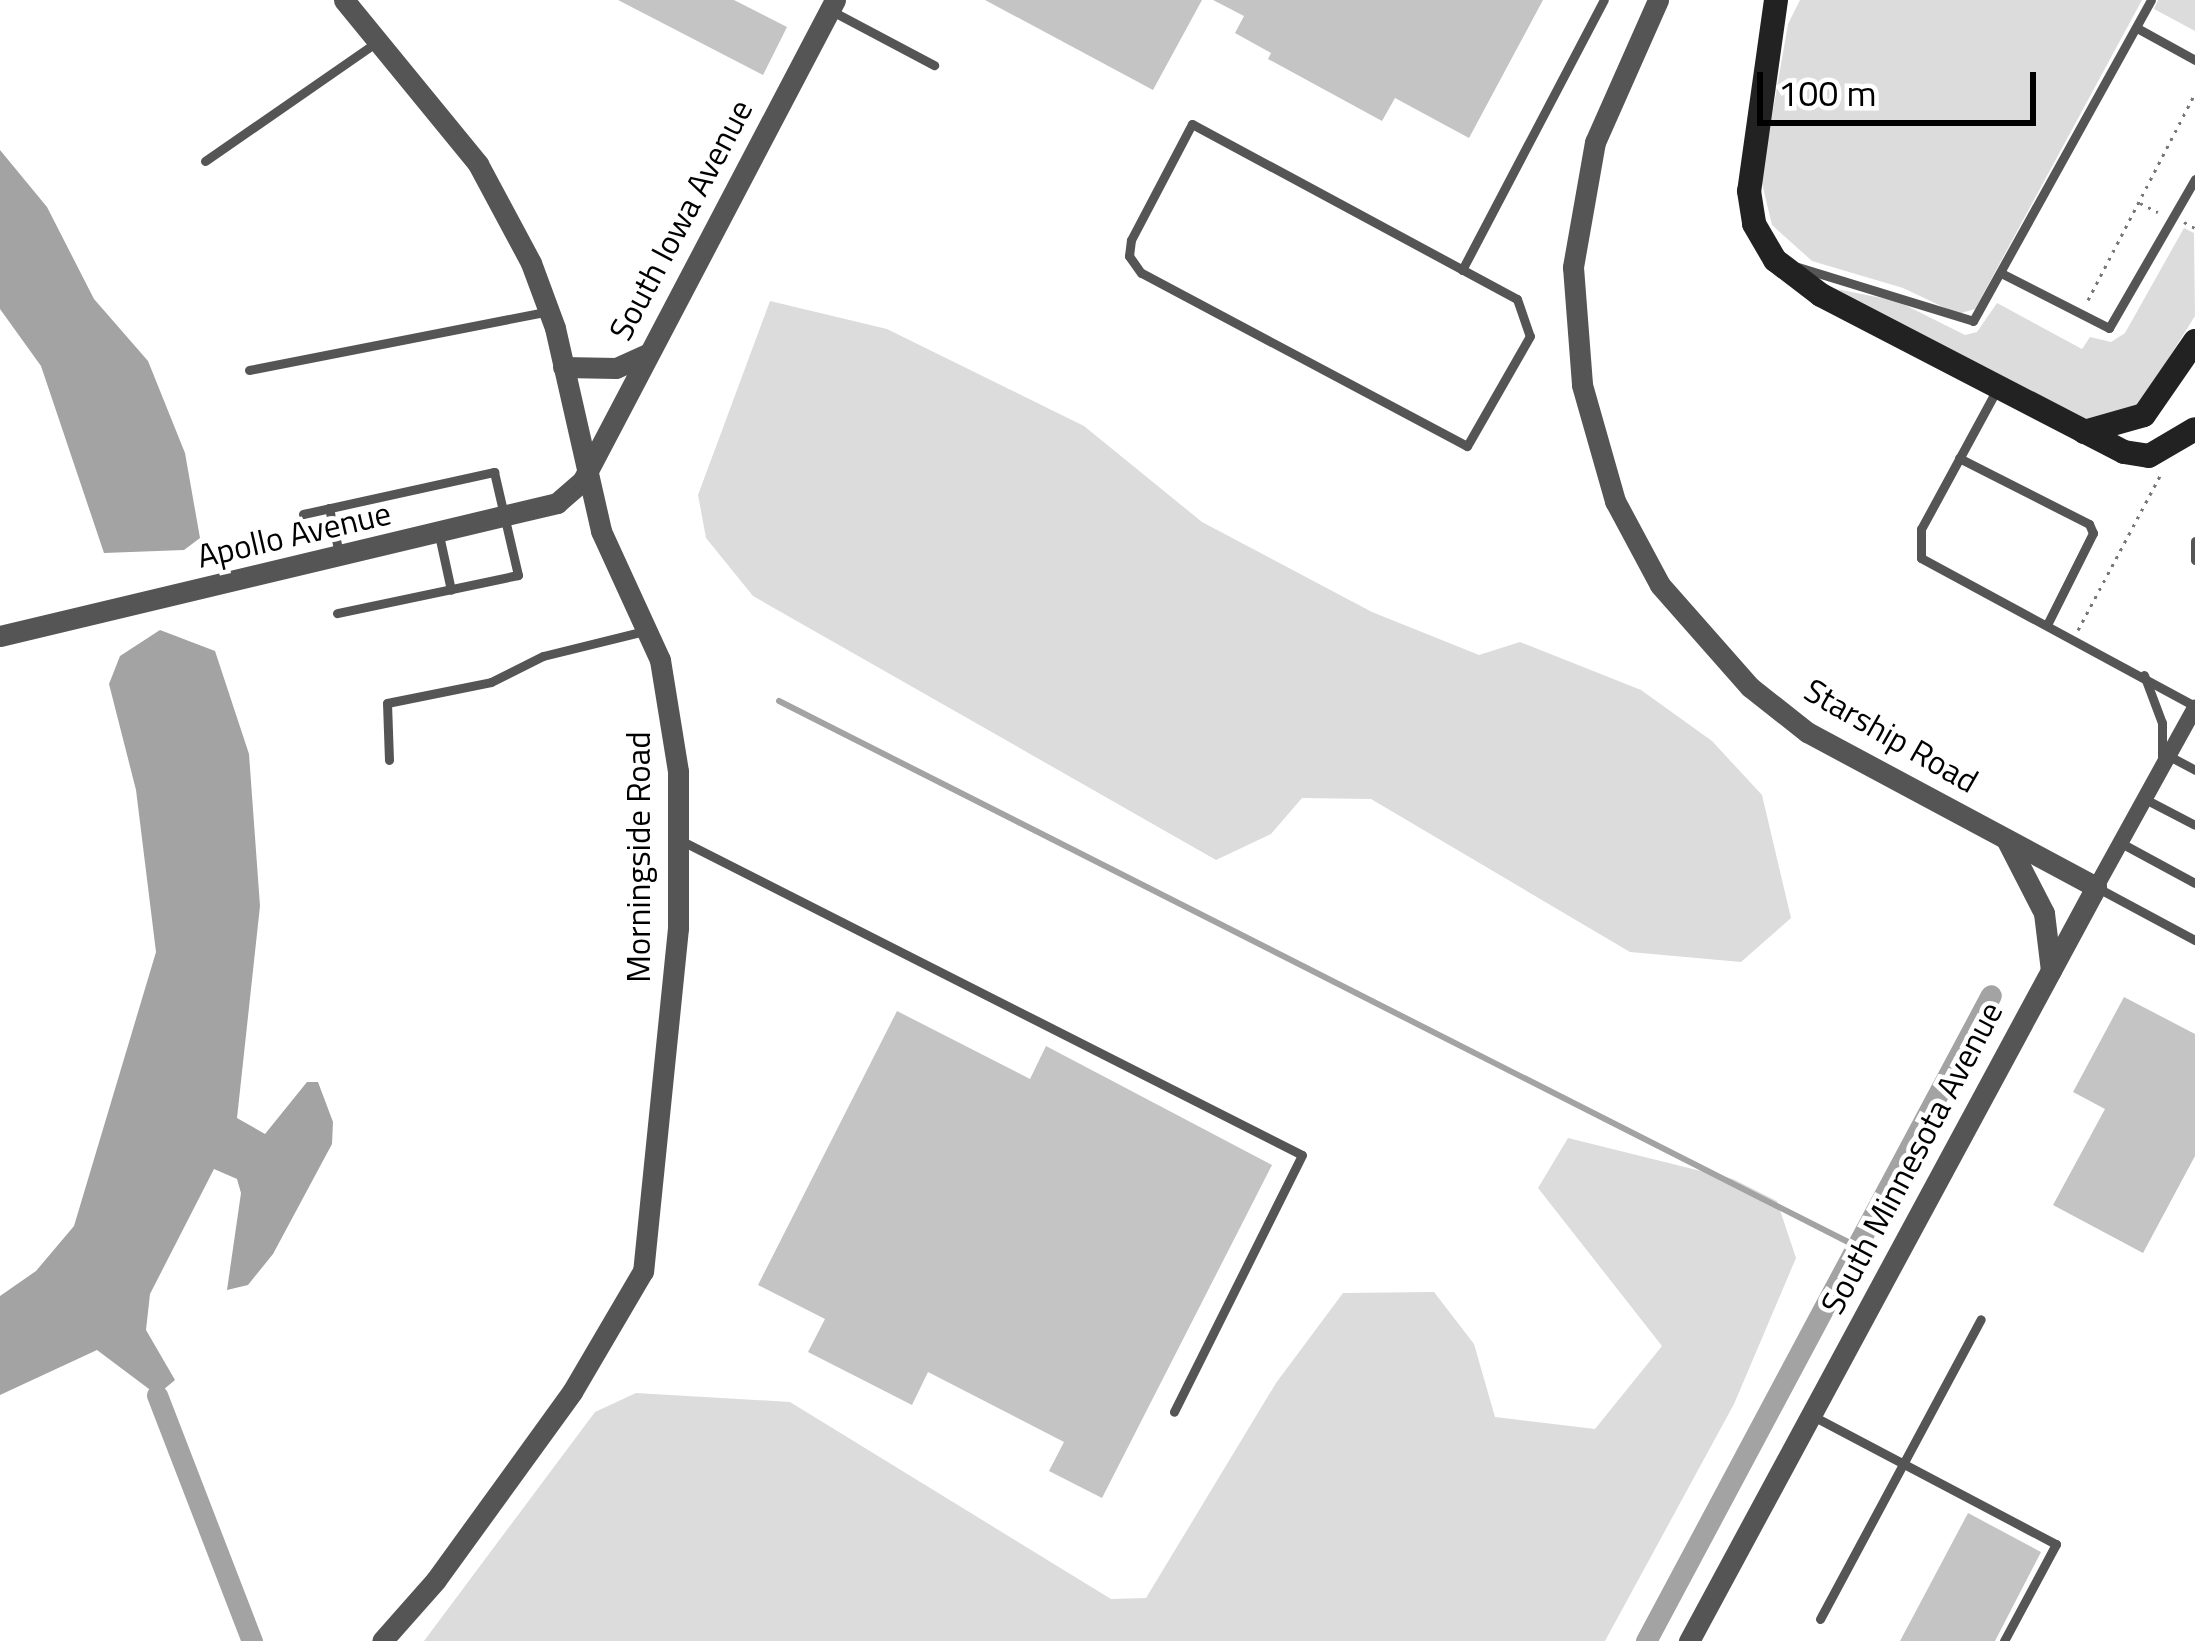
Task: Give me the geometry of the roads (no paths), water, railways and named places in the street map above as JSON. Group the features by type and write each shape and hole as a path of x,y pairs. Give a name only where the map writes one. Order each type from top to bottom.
{"main road":[{"path":"1776,0 1776,33 1749,191 1754,224 1775,260 1821,295 2084,432 2149,456 2195,428"},
{"path":"1776,33 1788,0"},
{"path":"2084,432 2133,424 2159,403 2195,341"}],"street":[{"name":"Morningside Road","path":"344,0 478,164 549,311 601,531 670,696 678,838 663,1113 643,1271 572,1392 436,1580 382,1641"},
{"name":"Starship Road","path":"1658,0 1594,142 1574,267 1582,385 1615,501 1660,585 1750,687 1807,732 2096,887"},
{"name":"South Iowa Avenue","path":"586,471 831,3"},
{"path":"563,367 616,368 647,354"},
{"name":"Apollo Avenue","path":"0,636 506,518 557,503 586,471"},
{"name":"South Minnesota Avenue","path":"1689,1641 2195,707"},
{"path":"2006,838 2044,914 2051,971"}],"lane":[{"path":"1462,270 1604,0"},
{"path":"1775,260 1892,291 1966,323 2003,274 2151,0"},
{"path":"831,3 934,65"},
{"path":"2137,28 2195,60"},
{"path":"206,161 378,41"},
{"path":"1192,124 1462,270 1517,299 1530,336 1467,446 1141,273 1129,256 1192,124"},
{"path":"2003,274 2109,328 2195,179"},
{"path":"249,370 549,311"},
{"path":"1998,387 1921,530 1921,558 2075,637 2195,707"},
{"path":"1959,458 2089,524 2092,533 2048,623"},
{"path":"303,514 494,472 518,575 337,613"},
{"path":"329,508 340,558"},
{"path":"439,536 451,590"},
{"path":"2195,541 2195,560"},
{"path":"389,760 387,703 491,682 543,656 646,631"},
{"path":"2144,675 2162,723 2164,764 2195,770"},
{"path":"2145,799 2195,825"},
{"path":"678,838 1302,1155 1174,1412"},
{"path":"2121,843 2195,883"},
{"path":"2096,887 2195,940"},
{"path":"1820,1619 1981,1319"},
{"path":"1811,1415 2056,1544 2004,1641"}],"waterway":[{"path":"779,701 1856,1246"},
{"path":"1646,1641 1991,995"},
{"path":"157,1395 252,1641"}]}
